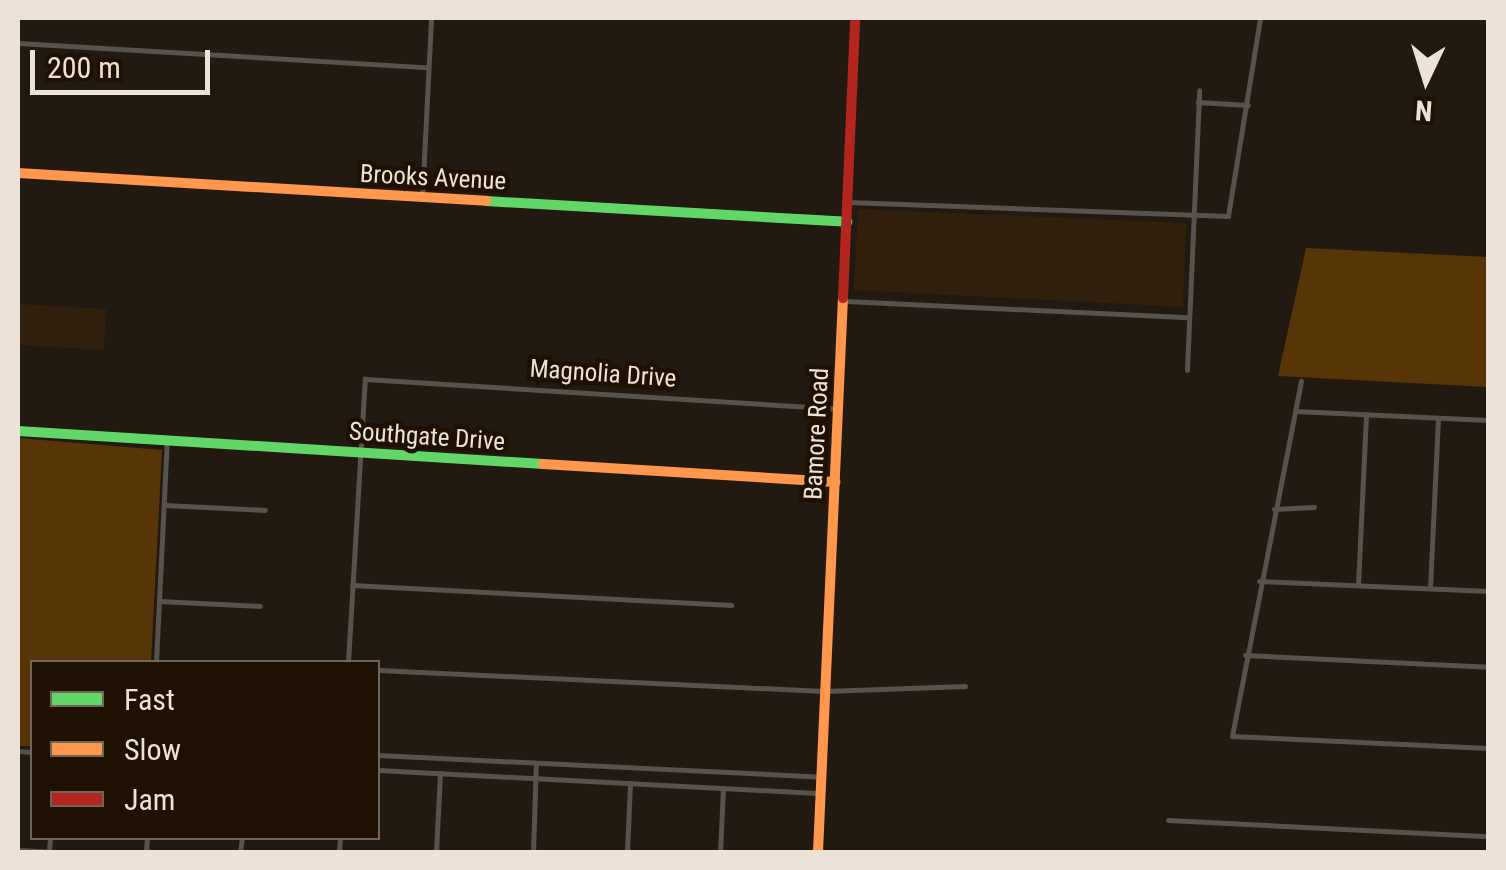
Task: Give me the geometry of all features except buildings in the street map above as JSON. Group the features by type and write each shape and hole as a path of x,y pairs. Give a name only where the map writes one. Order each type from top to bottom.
{"street":[{"path":"422,198 430,18"},
{"name":"Bamore Road","path":"818,852 855,18"},
{"path":"848,202 1194,216 1235,209 1260,18"},
{"path":"18,43 428,67"},
{"path":"1187,370 1198,90"},
{"path":"1198,102 1248,105"},
{"name":"Brooks Avenue","path":"18,173 847,222"},
{"path":"845,301 1189,317"},
{"name":"Magnolia Drive","path":"359,453 365,378 838,409"},
{"path":"1300,381 1232,736 1488,748"},
{"path":"1295,411 1488,420"},
{"path":"1358,586 1366,414"},
{"path":"1430,588 1438,418"},
{"name":"Southgate Drive","path":"18,431 834,482"},
{"path":"156,660 167,440"},
{"path":"348,660 359,453"},
{"path":"164,504 265,510"},
{"path":"1274,510 1314,507"},
{"path":"1259,581 1488,591"},
{"path":"352,585 731,605"},
{"path":"159,601 260,606"},
{"path":"1246,655 1488,667"},
{"path":"380,670 826,692 965,686"},
{"path":"380,755 822,777"},
{"path":"533,852 536,763"},
{"path":"380,770 821,793"},
{"path":"436,852 440,773"},
{"path":"627,852 630,783"},
{"path":"720,852 723,788"},
{"path":"1168,820 1488,836"},
{"path":"18,850 58,852"}],"shaded area":[{"path":"858,209 1186,223 1183,307 854,290"},
{"path":"1306,248 1488,257 1488,387 1278,376"},
{"path":"18,304 106,309 104,350 18,345"},
{"path":"18,438 162,450 151,660 30,660 30,746 18,746"}],"traffic: fast":[{"path":"486,201 847,222"},
{"path":"18,431 543,464"}],"traffic: slow":[{"path":"18,173 486,201"},
{"path":"818,852 843,298"},
{"path":"543,464 835,482"}],"traffic: jam":[{"path":"843,298 855,18"}]}
